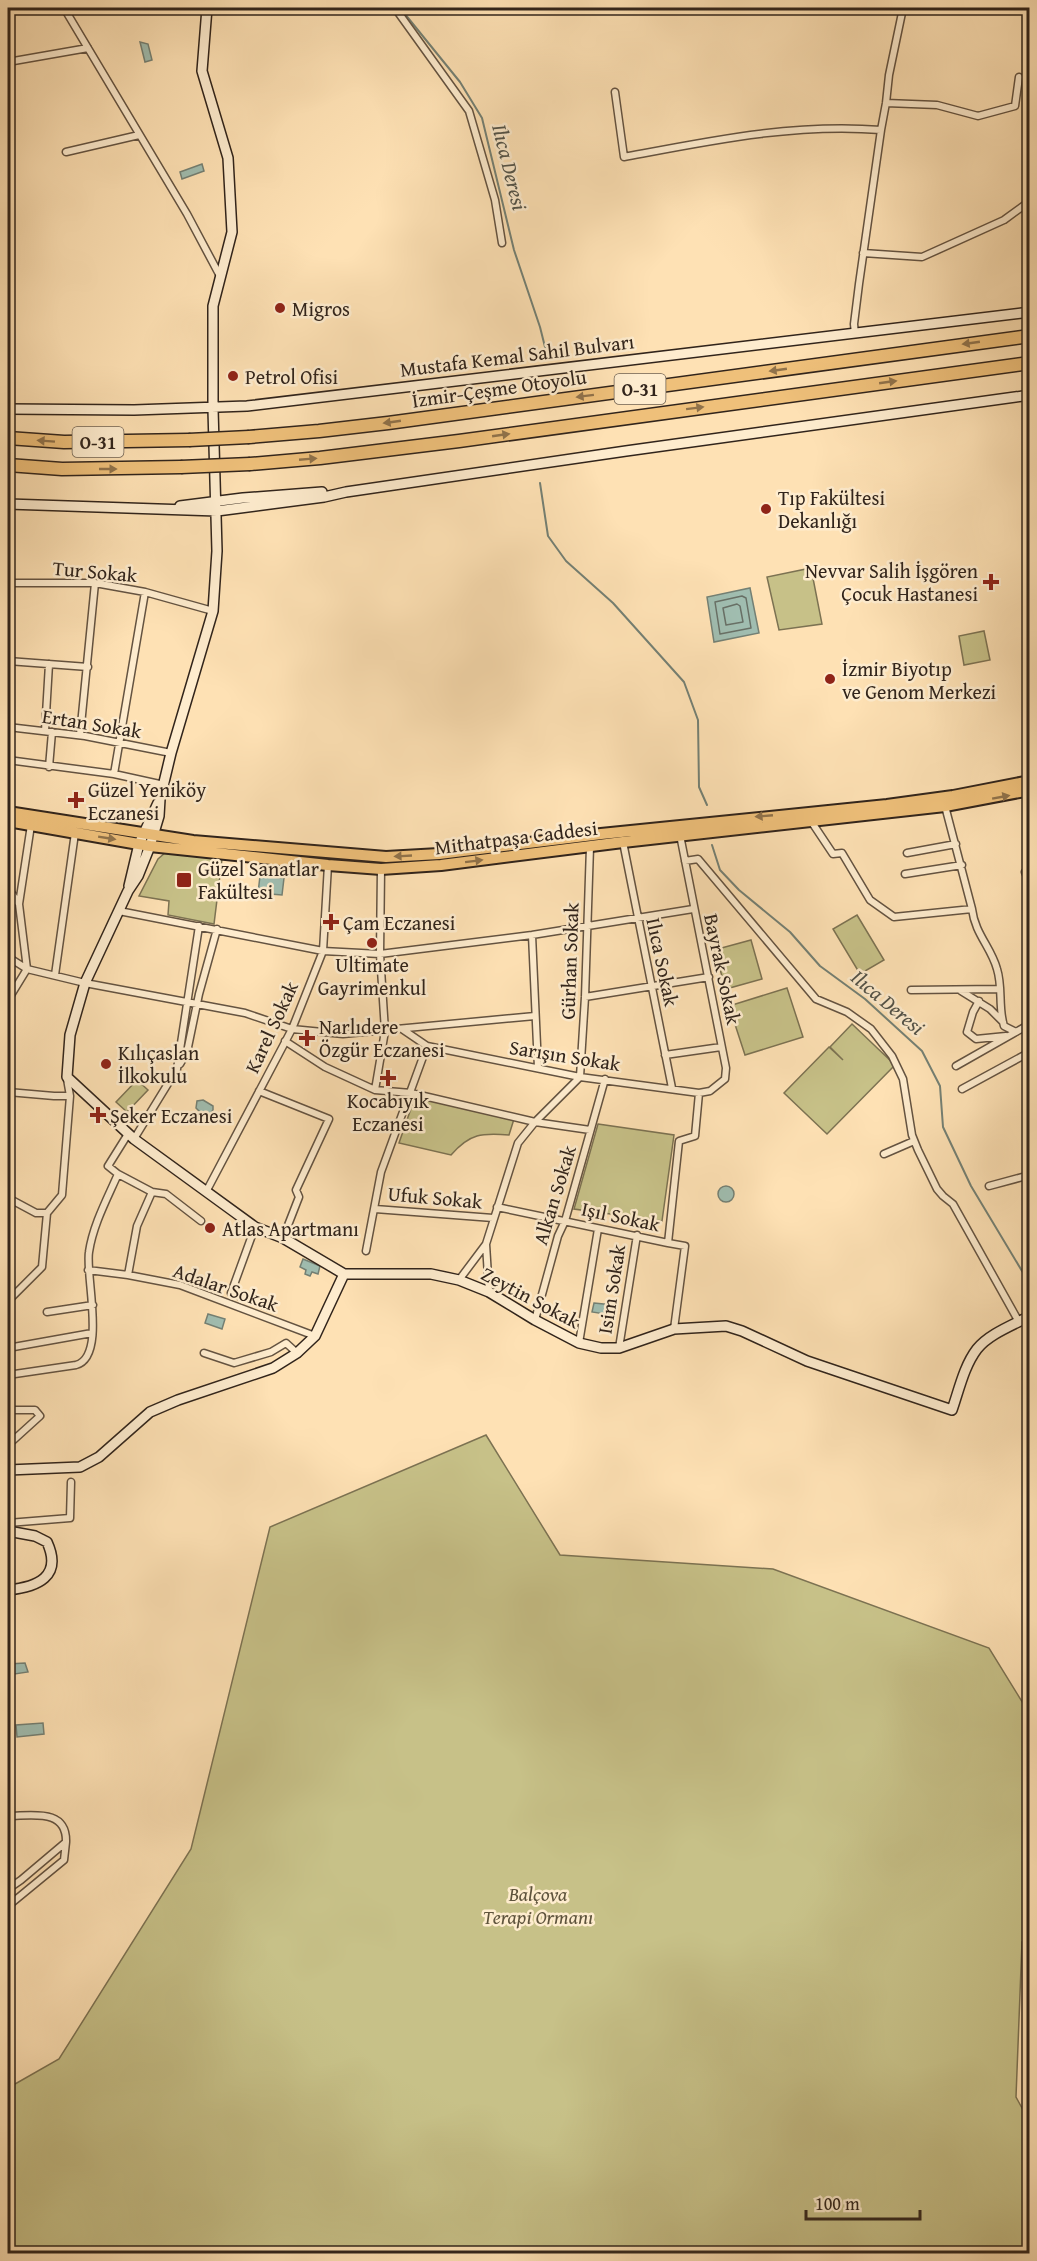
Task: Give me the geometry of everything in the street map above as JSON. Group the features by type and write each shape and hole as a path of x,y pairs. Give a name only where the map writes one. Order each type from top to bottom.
{"highway":[{"name":"İzmir-Çeşme Otoyolu","path":"8,438 75,442 189,440 388,423 1029,336"},
{"name":"O-31","path":"8,465 62,469 181,467 320,458 1029,363"}],"main road":[{"name":"Mithatpaşa Caddesi","path":"8,821 75,833 146,840 193,841 386,857 439,854 625,831 887,805 953,796 1029,781"},
{"name":"Mithatpaşa Caddesi","path":"8,812 146,840 165,847 381,869 441,865 680,835 945,806 1029,790"}],"street":[{"path":"64,8 187,214 220,277"},
{"path":"8,1301 42,1267 47,1213 62,1195 70,1096 67,1077 70,1035 85,983 128,891 146,840 159,816 160,799 171,753 213,611 217,506 213,409 213,306 232,232 228,158 202,71 207,8"},
{"path":"395,8 469,111 495,200 502,243"},
{"path":"855,334 854,324 863,253 889,75 903,8"},
{"path":"8,62 88,48"},
{"path":"886,103 937,105 978,116 1015,106 1019,77"},
{"path":"615,92 624,157 734,136 843,127 881,130"},
{"path":"66,152 139,135"},
{"path":"863,253 922,257 1004,220 1029,201"},
{"name":"Mustafa Kemal Sahil Bulvarı","path":"8,409 134,410 247,406 1029,312"},
{"path":"8,504 172,508 217,506 322,492 346,492 1029,395"},
{"name":"Tur Sokak","path":"8,583 95,583 146,592 213,611"},
{"path":"80,735 95,583"},
{"path":"114,774 146,592"},
{"path":"8,661 88,667"},
{"path":"49,664 50,767"},
{"name":"Ertan Sokak","path":"8,727 80,735 171,753"},
{"path":"8,760 114,774 164,785"},
{"path":"945,806 962,865 974,925 997,969 1003,1022"},
{"path":"811,821 833,854 842,854 870,900 894,918 972,909"},
{"path":"8,1000 27,969 19,904 31,825"},
{"path":"55,975 75,833"},
{"name":"Bayrak Sokak","path":"680,835 726,1068 725,1079 710,1091 699,1093"},
{"path":"143,864 146,840"},
{"name":"Ilıca Sokak","path":"623,842 672,1088"},
{"path":"907,853 956,844"},
{"name":"Gürhan Sokak","path":"580,1077 590,846"},
{"path":"128,891 143,864 165,847"},
{"path":"685,861 698,859 816,999 847,1012 871,1029 899,1068 914,1141 938,1188 943,1196 954,1204 1019,1322 1029,1316"},
{"name":"Karel Sokak","path":"206,1192 292,1029 323,951 328,865"},
{"path":"905,874 962,865"},
{"path":"375,1090 385,1031 380,954 381,869"},
{"path":"1025,872 1029,884"},
{"path":"8,888 19,904"},
{"path":"119,911 323,951 380,954 532,935 693,909"},
{"path":"177,1069 199,926"},
{"path":"201,1221 166,1194 152,1192 118,1174 108,1166 131,1137 187,1052 217,929"},
{"path":"532,935 538,1067"},
{"path":"8,957 27,969 85,983 245,1013 292,1029 343,1034 535,1016"},
{"path":"585,997 709,977"},
{"path":"912,990 999,989"},
{"path":"958,990 979,1001 1003,1022 1004,1026 1024,1028"},
{"path":"979,1001 967,1032 976,1039 1009,1036"},
{"path":"956,1066 1024,1028"},
{"path":"366,1251 381,1172 427,1046 402,1029"},
{"path":"285,1041 325,1067 375,1090 411,1093 535,1122 590,1130"},
{"name":"Sarışın Sokak","path":"427,1046 580,1077 699,1093"},
{"path":"666,1055 721,1047"},
{"path":"962,1089 1029,1052"},
{"name":"Zeytin Sokak","path":"67,1077 131,1137 255,1227 283,1239 344,1274 431,1274 459,1280 489,1292 579,1343 601,1348 619,1348 674,1329 726,1326 807,1361 952,1410 967,1366 978,1347 1019,1322"},
{"path":"489,1292 486,1244 518,1143 535,1122 580,1077"},
{"name":"Alkan Sokak","path":"535,1320 605,1079"},
{"path":"259,1091 329,1119 296,1190 299,1197 283,1239"},
{"path":"8,1092 70,1096"},
{"path":"674,1329 685,1245 668,1243 679,1141 695,1136 699,1093"},
{"path":"884,1154 914,1141"},
{"path":"8,1375 82,1364 88,1358 93,1305 88,1253 96,1225 118,1174"},
{"path":"989,1186 1029,1175"},
{"path":"128,1275 136,1226 152,1192"},
{"path":"8,1198 36,1213 47,1213"},
{"name":"Işıl Sokak","path":"497,1207 668,1243"},
{"name":"Ufuk Sokak","path":"375,1209 493,1218"},
{"path":"255,1227 231,1293 268,1307"},
{"path":"579,1343 598,1229"},
{"name":"Isim Sokak","path":"619,1348 637,1235"},
{"path":"459,1280 486,1244"},
{"name":"Adalar Sokak","path":"88,1270 180,1285 315,1336"},
{"path":"8,1470 80,1467 99,1456 150,1412 178,1400 273,1368 297,1353 315,1336 344,1274"},
{"path":"47,1312 93,1305"},
{"path":"8,1348 92,1333"},
{"path":"204,1353 234,1363 271,1352 286,1342 297,1353"},
{"path":"8,1410 35,1410 40,1416 8,1444"},
{"path":"8,1523 70,1518 71,1482"},
{"path":"8,1531 35,1536 47,1542 52,1552 52,1561 48,1576 36,1585 8,1590"},
{"path":"8,1816 50,1816 61,1822 66,1831 64,1860 8,1906"},
{"path":"8,1888 21,1880 66,1842"}],"green space":[{"path":"811,568 822,624 779,630 767,577"},
{"path":"984,631 990,660 964,665 959,636"},
{"path":"166,852 222,859 214,924 168,915 169,901 139,896 158,859"},
{"path":"857,915 884,960 860,974 833,929"},
{"path":"751,940 762,979 726,989 714,950"},
{"path":"787,988 803,1037 745,1055 729,1006"},
{"path":"852,1024 895,1065 827,1134 784,1093 829,1047 843,1060 830,1047"},
{"path":"137,1080 148,1090 127,1112 116,1102"},
{"path":"415,1097 514,1119 509,1135 491,1134 471,1138 451,1155 399,1143"},
{"path":"598,1124 674,1135 662,1221 574,1209"},
{"name":"Balçova Terapi Ormanı","path":"486,1435 560,1555 773,1569 989,1648 1029,1713 1030,1936 1022,1942 1016,2097 1029,2121 1029,2253 8,2253 8,2088 59,2059 191,1849 270,1527"}],"water":[{"path":"140,42 148,44 152,60 145,62"},
{"path":"202,164 204,171 182,179 180,172"},
{"path":"750,588 759,633 714,642 707,597"},
{"path":"260,876 284,878 282,895 258,893"},
{"path":"203,1100 213,1106 210,1114 203,1115 196,1108 197,1101"},
{"path":"726,1186 732,1188 734,1194 732,1200 726,1202 720,1200 718,1194 720,1188"},
{"path":"303,1259 320,1266 318,1274 312,1272 310,1276 305,1274 306,1270 300,1267"},
{"path":"594,1303 613,1305 611,1315 592,1312"},
{"path":"208,1314 225,1319 222,1329 205,1323"},
{"path":"25,1663 28,1672 8,1675 8,1664"},
{"path":"43,1723 44,1734 17,1737 16,1725"}],"waterway":[{"name":"Ilıca Deresi","path":"400,8 460,82 482,118 514,250 547,355"},
{"name":"Ilıca Deresi","path":"540,483 548,536 566,561 613,603 684,682 698,720 699,787 707,805"},
{"name":"Ilıca Deresi","path":"712,845 720,870 739,890 790,932 820,966 865,999 922,1051 940,1086 943,1127 971,1186 1025,1276 1030,1279"},
{"name":"Ilıca Deresi","path":"1030,2014 1027,2025 1024,2085 1030,2092"}],"place":[{"name":"Migros","path":"280,308"},
{"name":"Petrol Ofisi","path":"233,376"},
{"name":"Tıp Fakültesi Dekanlığı","path":"766,509"},
{"name":"Nevvar Salih İşgören Çocuk Hastanesi","path":"991,582"},
{"name":"İzmir Biyotıp ve Genom Merkezi","path":"830,679"},
{"name":"Güzel Yeniköy Eczanesi","path":"76,800"},
{"name":"Güzel Sanatlar Fakültesi","path":"184,880"},
{"name":"Çam Eczanesi","path":"331,922"},
{"name":"Ultimate Gayrimenkul","path":"372,943"},
{"name":"Narlıdere Özgür Eczanesi","path":"307,1038"},
{"name":"Kılıçaslan İlkokulu","path":"106,1064"},
{"name":"Kocabıyık Eczanesi","path":"388,1078"},
{"name":"Şeker Eczanesi","path":"98,1115"},
{"name":"Atlas Apartmanı","path":"210,1228"}]}
